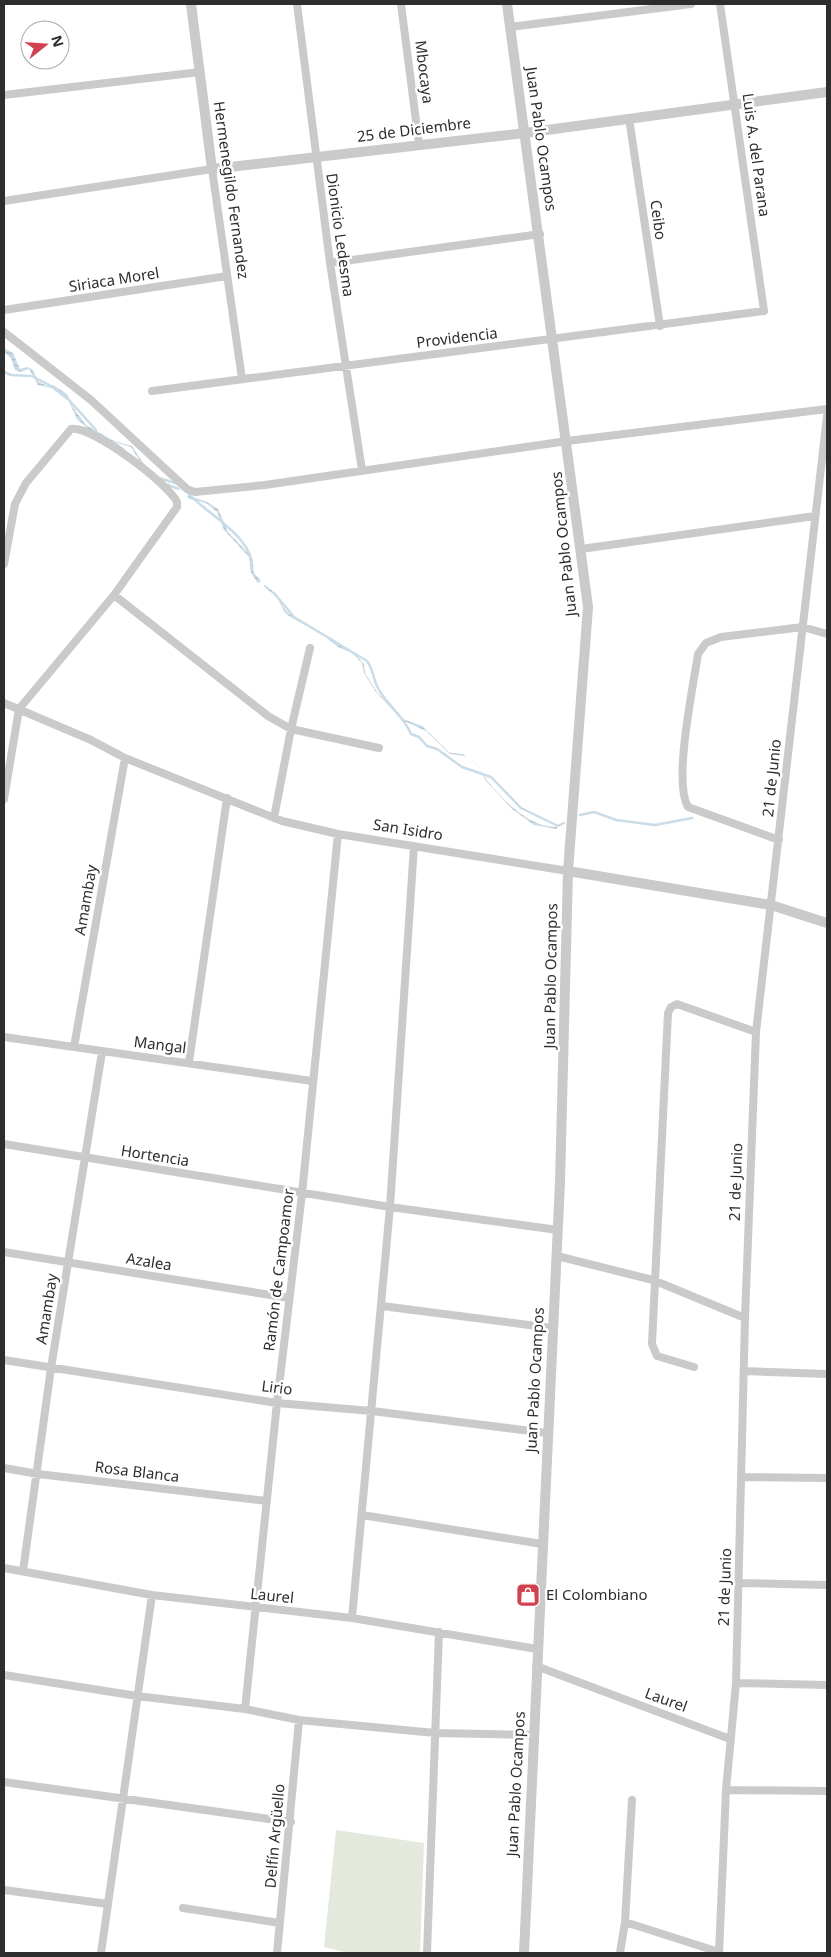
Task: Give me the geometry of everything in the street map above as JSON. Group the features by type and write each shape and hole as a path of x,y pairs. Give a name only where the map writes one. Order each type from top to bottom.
{"street":[{"name":"Hermenegildo Fernandez","path":"191,4 242,379"},
{"name":"Dionicio Ledesma","path":"297,4 330,263 362,470"},
{"name":"Mbocaya","path":"401,4 419,144"},
{"name":"Juan Pablo Ocampos","path":"507,4 540,234 588,607 568,871 557,1256 552,1328 524,1953"},
{"path":"510,27 691,4"},
{"name":"Luis A. del Parana","path":"720,4 764,311"},
{"path":"4,95 200,72"},
{"name":"25 de Diciembre","path":"4,201 212,169 525,133 827,92"},
{"name":"Ceibo","path":"629,118 660,326"},
{"path":"330,263 540,234"},
{"name":"Siriaca Morel","path":"4,310 228,276"},
{"name":"Providencia","path":"152,391 764,311"},
{"path":"4,332 91,400 192,491 205,492 265,485 567,441 827,409"},
{"name":"21 de Junio","path":"719,1953 726,1790 736,1683 745,1318 756,1032 827,416"},
{"path":"4,564 15,504 26,483 71,429 77,428 118,449 177,502 177,507 114,595 19,709 4,799"},
{"path":"581,549 815,516"},
{"path":"114,595 268,716 290,730 379,748"},
{"path":"779,840 688,807 682,791 681,777 698,654 706,643 721,637 803,627 827,634"},
{"path":"274,818 290,730 310,648"},
{"name":"San Isidro","path":"4,703 125,758 274,818 338,834 771,905 827,923"},
{"name":"Amambay","path":"74,1047 125,758"},
{"path":"188,1062 228,798"},
{"name":"Ramón de Campoamor","path":"245,1709 277,1403 302,1194 338,834"},
{"path":"352,1618 390,1207 414,846"},
{"path":"694,1367 658,1356 654,1352 652,1344 653,1280 668,1013 671,1007 678,1004 756,1032"},
{"name":"Mangal","path":"4,1037 312,1081"},
{"name":"Amambay","path":"23,1571 38,1474 51,1368 102,1052"},
{"name":"Hortencia","path":"4,1144 302,1194 558,1230"},
{"name":"Azalea","path":"4,1252 289,1298"},
{"path":"557,1256 653,1280 745,1318"},
{"path":"382,1306 552,1328"},
{"name":"Lirio","path":"4,1360 277,1403 372,1411 548,1433"},
{"path":"744,1371 827,1374"},
{"name":"Rosa Blanca","path":"4,1468 38,1474 267,1501"},
{"path":"742,1477 827,1478"},
{"path":"362,1515 542,1544"},
{"name":"Laurel","path":"4,1568 152,1595 352,1618 537,1649"},
{"path":"739,1583 827,1584"},
{"path":"101,1953 152,1595"},
{"path":"427,1953 439,1632"},
{"name":"Laurel","path":"536,1666 730,1738"},
{"path":"4,1675 137,1696 245,1709 298,1720 435,1733 534,1736"},
{"path":"736,1683 827,1686"},
{"name":"Delfín Argüello","path":"277,1953 291,1822 298,1720"},
{"path":"4,1782 291,1822"},
{"path":"726,1790 827,1791"},
{"path":"620,1953 626,1922 632,1800"},
{"path":"4,1890 108,1904"},
{"path":"183,1908 280,1924"},
{"path":"626,1922 719,1953"}],"shaded area":[{"path":"336,1830 424,1843 420,1953 348,1953 324,1947"}],"water":[{"path":"4,348 13,353 20,369 27,367 32,369 39,382 47,386 53,385 67,394 74,409 86,425 114,441 132,446 143,463 161,482 178,487 181,490 158,481 140,461 131,447 107,440 88,429 77,419 67,397 56,389 38,385 29,369 20,372 15,370 11,358 4,352"},
{"path":"187,495 207,502 218,509 228,532 250,555 254,573 261,581 258,583 251,573 249,557 224,530 217,512 206,503 189,499"},
{"path":"265,585 275,593 285,610 294,618 315,630 285,613 277,597 263,586"},
{"path":"323,635 354,653 364,664 365,673 377,692 403,719 422,726 450,753 463,754 468,759 464,756 450,754 426,731 402,720 376,692 364,673 362,663 352,653 338,647"},
{"path":"480,770 496,791 519,813 537,823 557,827 557,829 534,825 512,809 486,781"}],"waterway":[{"path":"4,372 11,375 32,376 51,386 69,400 96,430"},
{"path":"113,442 124,450"},
{"path":"159,478 178,484"},
{"path":"188,493 238,537 246,547 251,558 252,570"},
{"path":"274,593 294,617 367,661 380,692 403,720 411,734 419,737 427,746 437,749 462,767 491,777 521,808 558,826 564,823"},
{"path":"580,815 594,812 616,820 655,825 692,818"}],"place":[{"name":"El Colombiano","path":"528,1595"}]}
